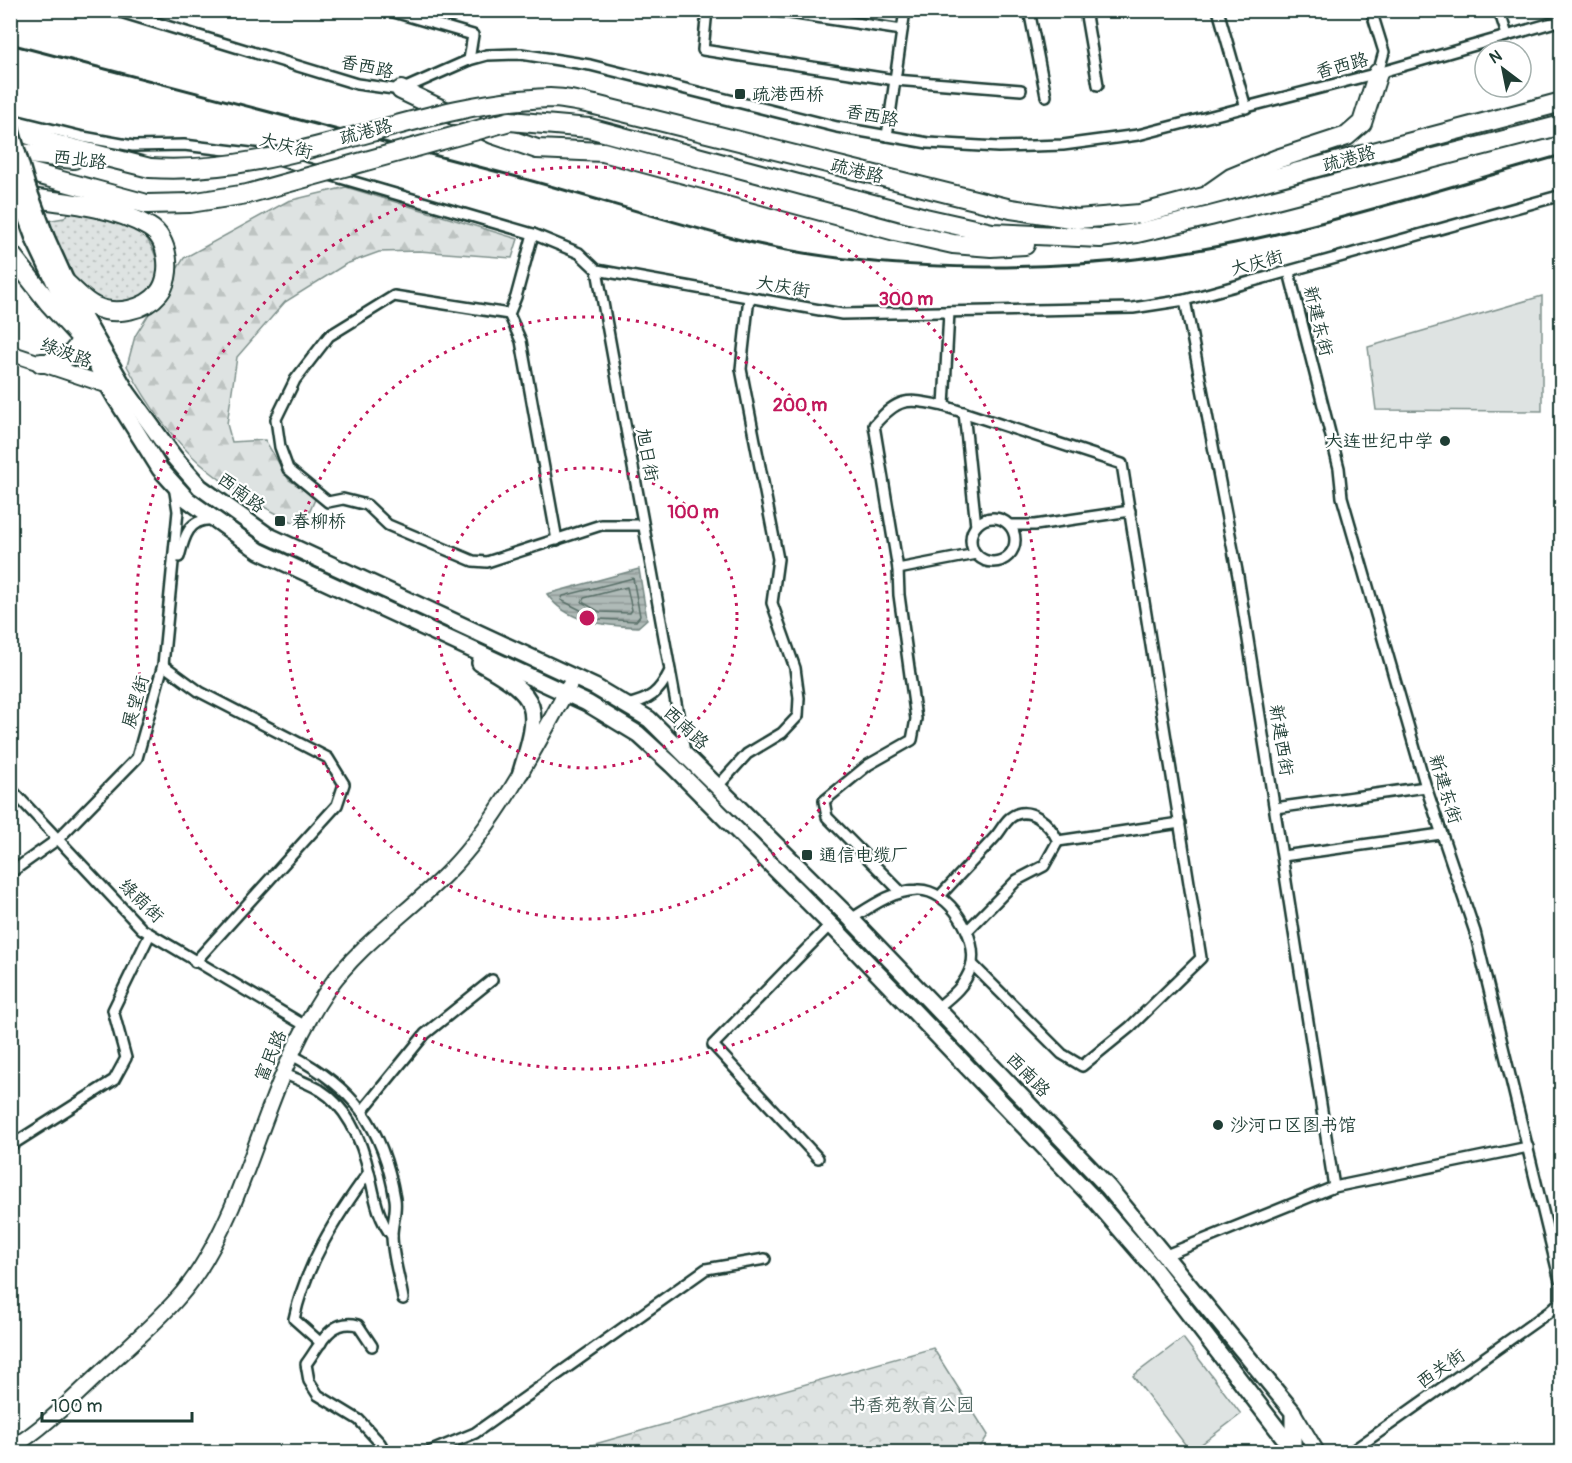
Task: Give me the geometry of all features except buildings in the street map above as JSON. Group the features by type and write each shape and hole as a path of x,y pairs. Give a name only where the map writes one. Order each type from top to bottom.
{"highway":[{"path":"1202,199 1231,178 1277,159 1347,136 1362,123 1378,73"},
{"path":"401,90 493,134 537,149 603,152 895,231 953,244 991,247 1137,233 1562,124"},
{"name":"疏港路","path":"150,168 187,170 253,163 405,122 496,102 552,98 595,105 1011,209 1077,219 1140,214 1562,102"},
{"path":"10,173 103,198 147,204 190,203 247,194 510,121 589,129 925,218 992,233 1100,238"},
{"path":"10,128 55,144"},
{"path":"10,137 55,144 150,168"},
{"name":"西北路","path":"10,152 150,168"},
{"name":"西北路","path":"10,167 147,204"},
{"path":"10,196 80,206 127,216 152,228 164,246 167,272 160,292 141,307 119,312 95,307 64,281"},
{"path":"10,253 81,338 75,350 64,360 41,363"}],"main road":[{"name":"西南路","path":"10,128 40,239 127,392 174,457 200,487 267,535 574,677 649,719 685,752 851,919 1108,1187 1293,1412 1295,1451"},
{"name":"西南路","path":"10,173 81,338 160,469 188,500 259,551 587,703 638,734 831,925 1094,1199 1152,1266 1295,1451"},
{"path":"447,638 478,663 513,682 528,699 534,720 521,772"}],"street":[{"name":"香西路","path":"114,10 357,84 401,90 469,60 487,55 521,54 590,65 837,127 928,143 998,147 1063,145 1138,135 1378,73 1562,20"},
{"path":"387,10 413,14 472,35 469,60"},
{"path":"707,10 703,50 895,80 1021,90"},
{"path":"770,10 902,30"},
{"path":"887,136 905,10"},
{"path":"1029,10 1046,96"},
{"path":"1085,10 1098,85"},
{"path":"1218,10 1246,108"},
{"path":"1371,10 1384,52 1378,73"},
{"path":"1499,10 1507,35"},
{"name":"大庆街","path":"10,119 83,137 133,146 184,145 257,153 533,234 579,253 597,270 842,314 1132,308 1185,300 1562,195"},
{"path":"533,234 516,297 509,314 521,341 557,540"},
{"name":"旭日街","path":"597,270 685,752"},
{"name":"新建东街","path":"1289,272 1339,468 1342,497 1426,787 1474,932 1528,1147 1561,1285 1562,1301 1550,1312"},
{"path":"509,314 394,296 329,336 295,380 276,419 280,447 288,469 327,502 343,499 367,505 388,525 473,561 487,562 601,525 643,525"},
{"path":"718,786 747,754 782,733 798,717 799,698 795,668 772,603 778,559 741,369 749,297"},
{"name":"新建西街","path":"1185,300 1238,576 1334,1187"},
{"path":"944,406 949,312"},
{"name":"绿波路","path":"10,353 109,386"},
{"path":"901,892 827,817 824,801 868,765 912,740 916,719 899,595 898,569 874,425 891,406 915,401 964,412 1122,464 1201,958 1130,1027 1082,1066 1062,1054 972,964"},
{"path":"964,412 976,526 971,540 976,554 987,561 1001,560 1007,556 1014,545 1015,538 1010,525"},
{"name":"展望街","path":"10,873 58,839 137,758 163,665 178,511 174,485"},
{"path":"976,526 989,518 996,518 1010,525 1035,525 1130,511"},
{"path":"172,583 181,548 193,523 201,519 214,520"},
{"path":"898,569 976,554"},
{"path":"163,665 200,692 328,758 344,784 337,805 195,962"},
{"path":"626,705 645,701 660,690 670,671"},
{"name":"富民路","path":"18,1448 53,1418 170,1307 196,1274 232,1206 282,1073 304,1024 330,986 347,967 452,868 521,772 574,677"},
{"path":"1275,808 1426,787"},
{"name":"绿荫街","path":"10,788 142,929 304,1024"},
{"path":"940,896 1010,818 1028,813 1041,819 1052,829 1058,841"},
{"path":"1058,841 1180,823"},
{"path":"1283,856 1441,834"},
{"path":"968,930 1017,880 1044,866 1058,841"},
{"path":"851,919 879,901 901,892 920,889 940,896 954,908 968,930 972,964 962,987 937,1008"},
{"path":"818,1158 713,1045 831,925"},
{"path":"10,1146 114,1080 126,1058 113,1010 150,934"},
{"path":"363,1110 425,1034 492,980"},
{"path":"290,1054 322,1071 363,1110 381,1146 396,1201 392,1236 403,1299"},
{"path":"282,1073 320,1090 337,1105 364,1152 379,1220 392,1236"},
{"path":"1166,1255 1334,1187 1528,1147"},
{"path":"321,1343 294,1319 301,1287 338,1214 369,1172"},
{"path":"429,1452 475,1433 706,1269 765,1259"},
{"name":"西关街","path":"1351,1452 1550,1312"},
{"path":"372,1346 358,1325 347,1322 335,1325 306,1364 309,1381 318,1395 359,1420 385,1452"},
{"path":"1293,1412 1317,1452"}],"green space":[{"path":"346,187 518,239 512,258 419,251 379,252 346,264 285,302 237,357 227,424 232,442 265,440 289,480 316,497 303,527 245,496 200,463 162,422 127,366 135,336 184,258 288,201"},
{"path":"70,210 120,222 145,235 157,261 156,275 151,287 142,297 130,303 102,304 81,291 63,262 46,221 64,218"},
{"path":"1542,296 1542,411 1376,410 1368,347"},
{"path":"1183,1338 1241,1414 1191,1452 1133,1376"},
{"name":"书香苑教育公园","path":"933,1348 988,1435 977,1452 567,1452"}],"water":[{"path":"639,569 647,619 638,627 613,626 576,617 555,604 547,594"}],"railway":[{"path":"10,44 535,182 737,239 821,256 906,265 993,267 1079,264 1140,259 1201,249 1322,223 1562,155"}],"place":[{"name":"疏港西桥","path":"740,94"},
{"name":"大连世纪中学","path":"1445,441"},
{"name":"春柳桥","path":"280,521"},
{"name":"通信电缆厂","path":"807,855"},
{"name":"沙河口区图书馆","path":"1218,1125"}]}
